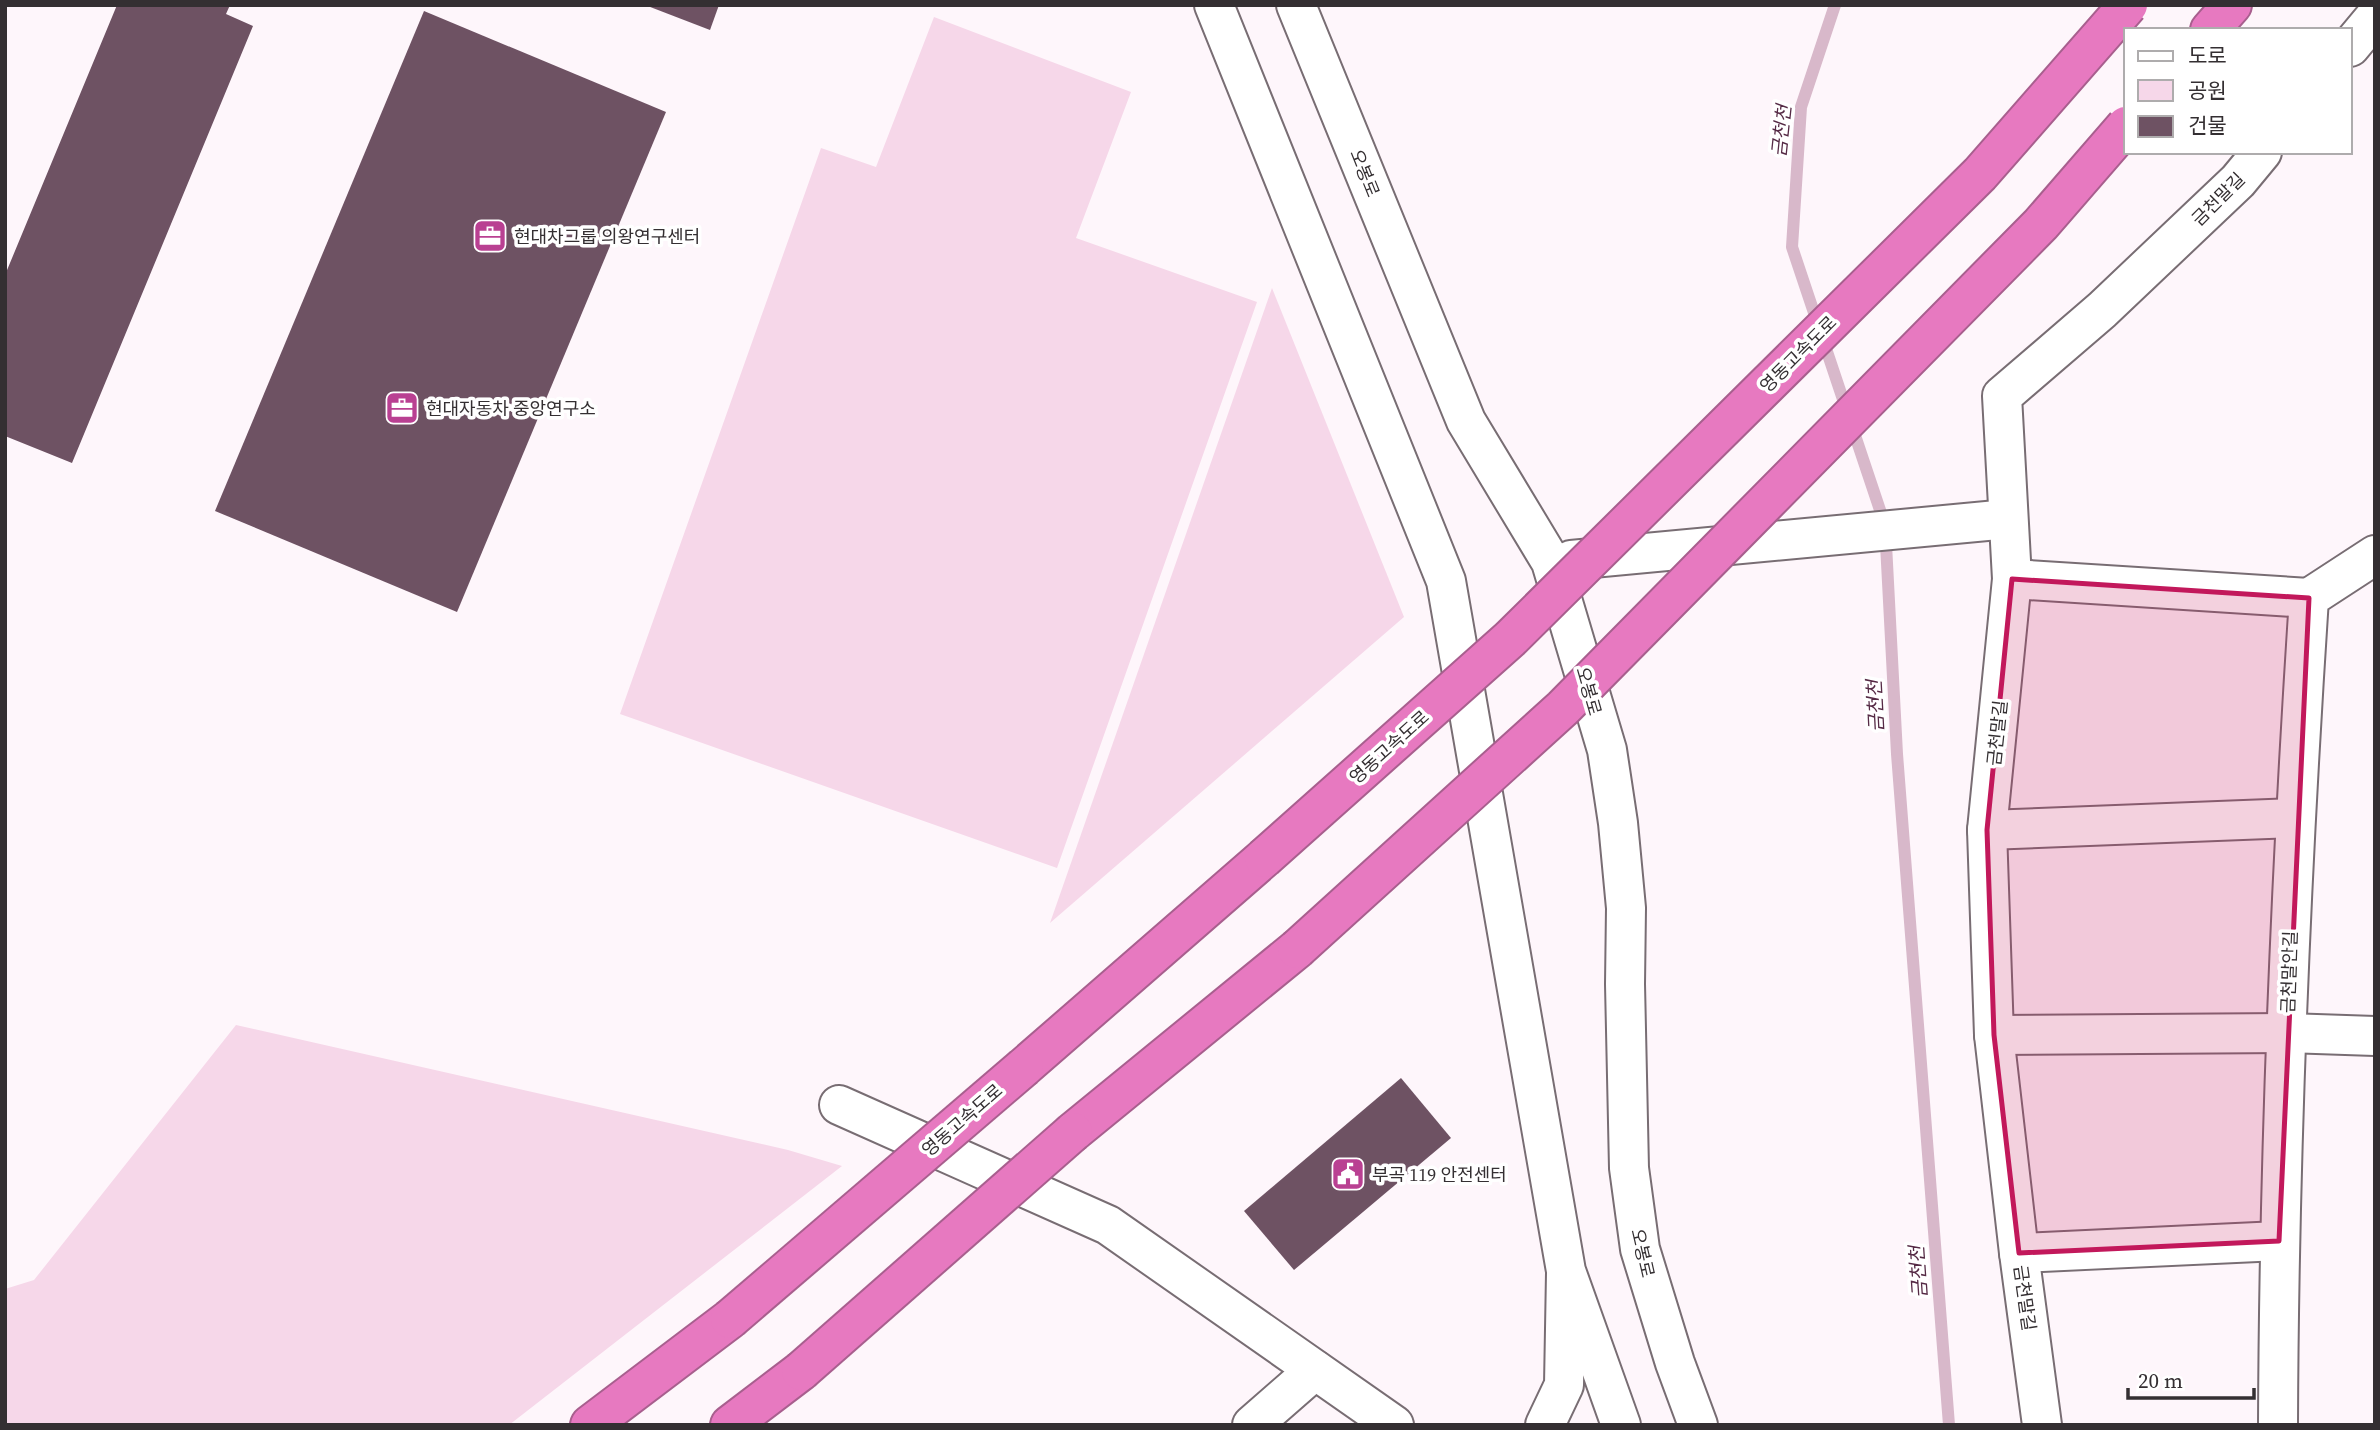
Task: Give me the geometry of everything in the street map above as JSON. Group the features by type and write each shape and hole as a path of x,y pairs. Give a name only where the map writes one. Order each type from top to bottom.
{"highway":[{"name":"영동고속도로","path":"590,1425 730,1319 1024,1068 1510,639 1980,174 2128,5"},
{"path":"2212,28 2232,5"},
{"path":"730,1425 801,1371 1073,1132 1297,949 1563,708 2041,224 2124,128"}],"street":[{"path":"1214,5 1446,580 1566,1270 1621,1425"},
{"name":"오봉로","path":"1296,5 1466,421 1551,562 1607,750 1618,823 1626,908 1629,1168 1640,1249 1675,1363 1698,1425"},
{"path":"2352,45 2375,17"},
{"name":"금천말길","path":"2042,1425 1994,1035 1987,830 2012,579 2003,396 2121,292 2238,181 2260,154"},
{"path":"1551,562 2008,520"},
{"path":"2012,579 2309,598 2375,555"},
{"name":"금천말안길","path":"2278,1425 2279,1241 2294,818 2309,598"},
{"path":"1987,830 2294,818"},
{"path":"1994,1035 2287,1033 2375,1036"},
{"path":"839,1105 1108,1225 1394,1425"},
{"path":"2019,1253 2279,1241"},
{"path":"1545,1425 1564,1385 1566,1270"},
{"path":"1252,1425 1315,1370"}],"highlighted area":[{"path":"2012,579 2309,598 2279,1241 2019,1253 1994,1035 1987,830"}],"green space":[{"path":"934,17 1131,92 1076,238 1257,302 1057,868 620,714 821,148 876,167"},
{"path":"1272,288 1404,617 1050,923"},
{"path":"236,1025 788,1150 842,1166 509,1425 5,1425 5,1289 34,1280"}],"building":[{"path":"117,5 230,5 226,14 253,26 72,463 5,436 5,275"},
{"path":"645,5 719,5 710,30"},
{"path":"424,11 666,112 457,612 215,511"},
{"name":"부곡 119 안전센터","path":"1401,1078 1451,1138 1294,1270 1244,1211"}],"waterway":[{"name":"금천천","path":"1835,5 1801,107 1792,247 1885,525 1897,754 1949,1425"}],"place":[{"name":"현대차그룹 의왕연구센터","path":"490,236"},
{"name":"현대자동차 중앙연구소","path":"402,408"},
{"name":"부곡 119 안전센터","path":"1348,1174"}]}
